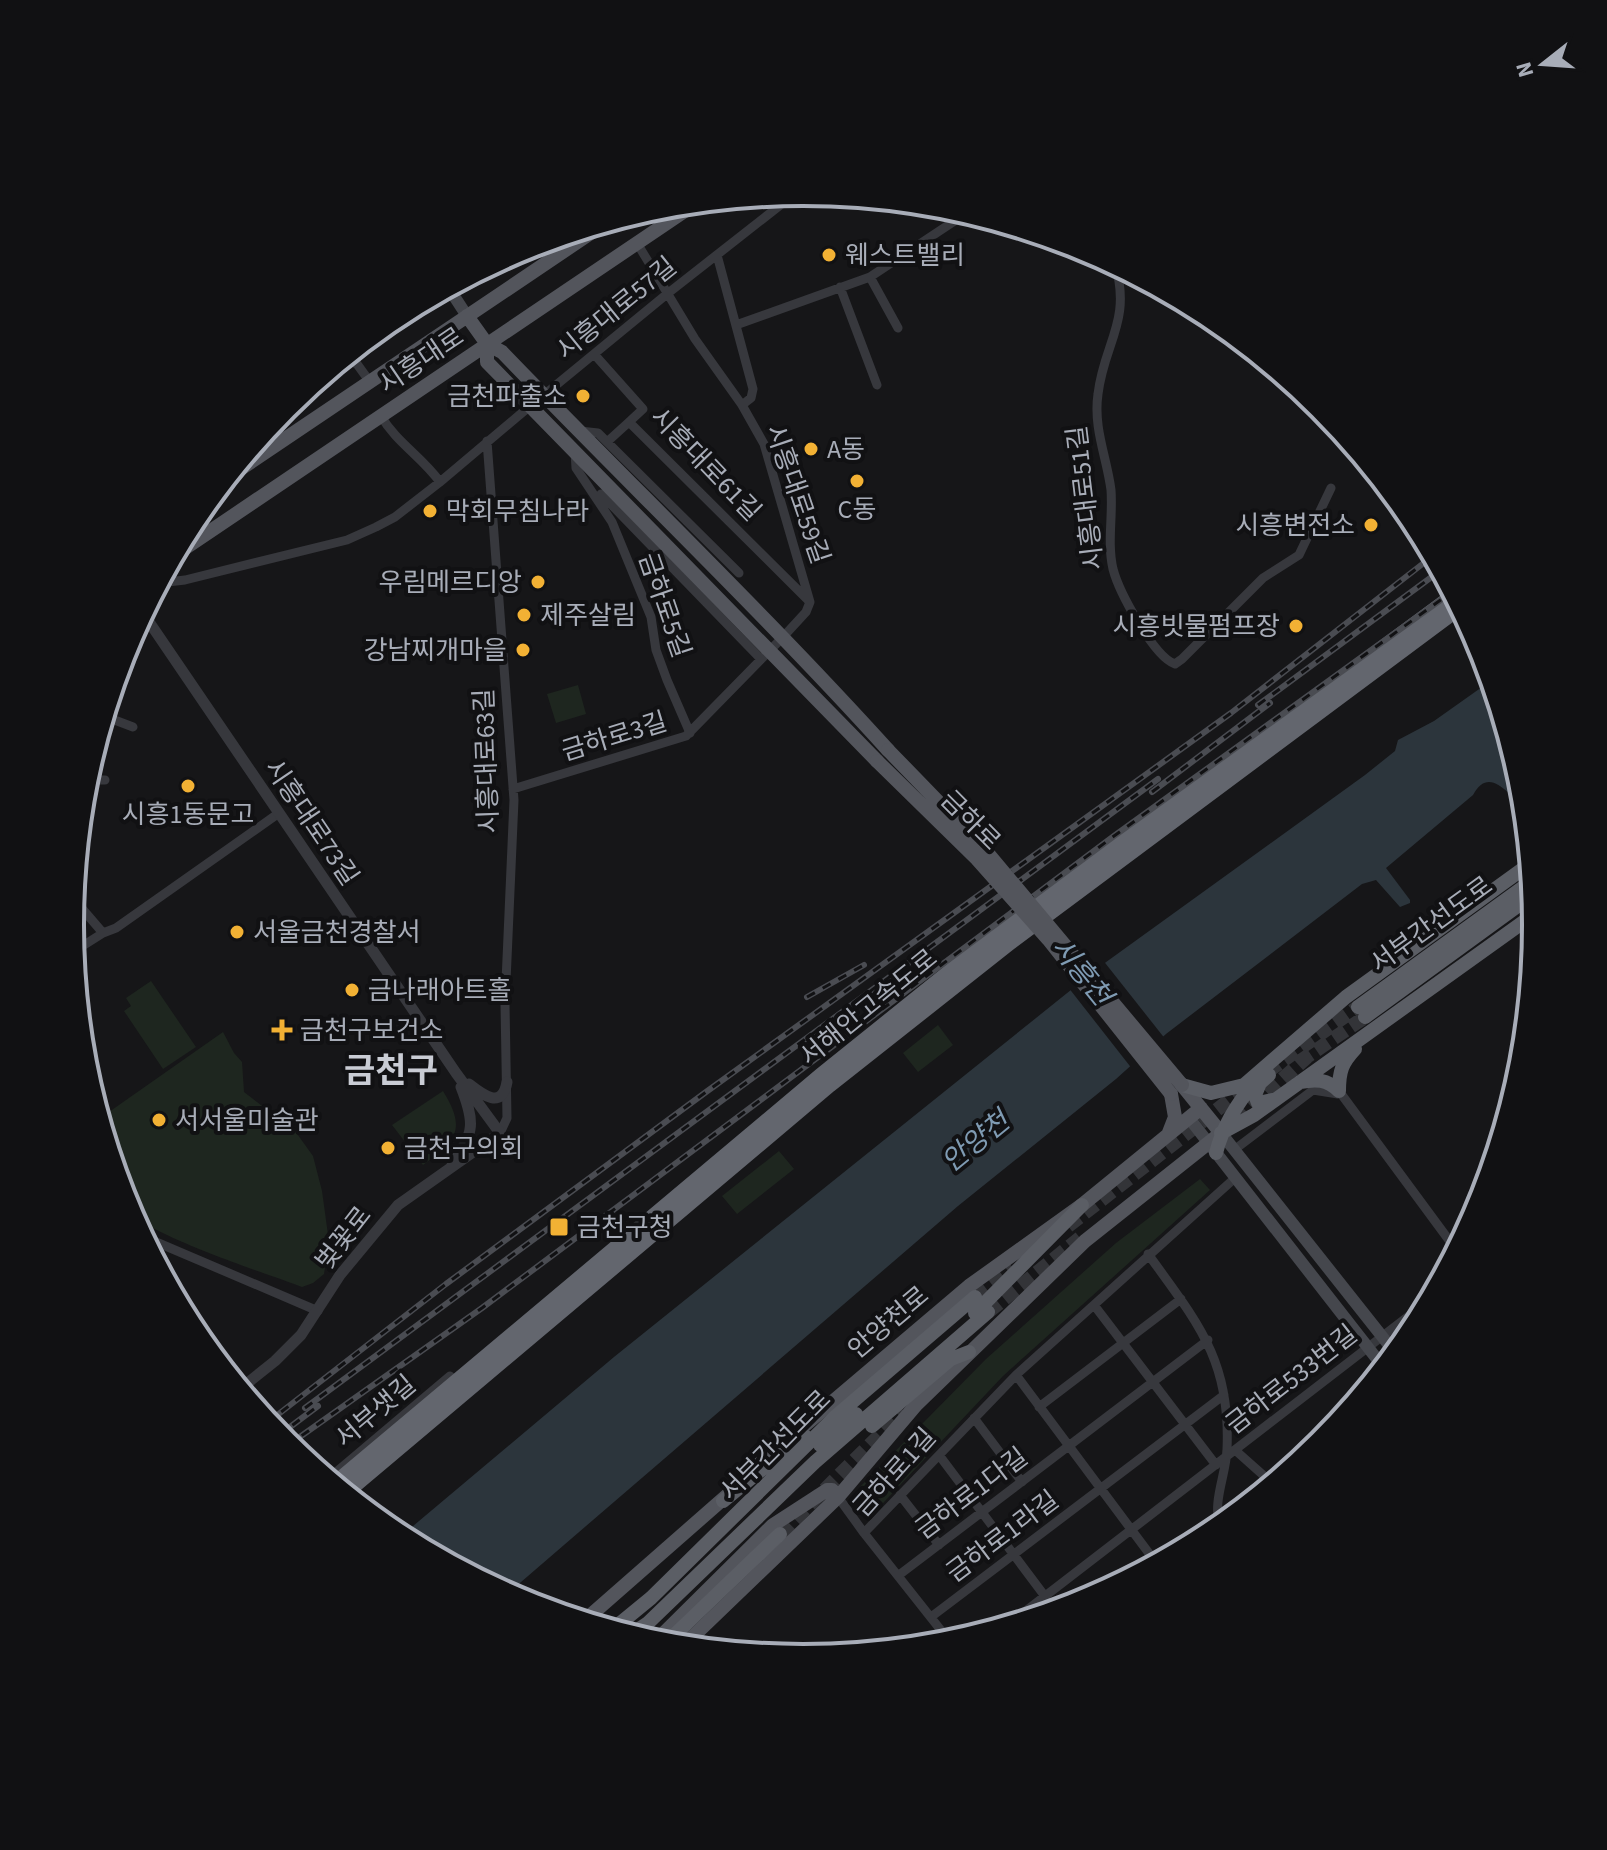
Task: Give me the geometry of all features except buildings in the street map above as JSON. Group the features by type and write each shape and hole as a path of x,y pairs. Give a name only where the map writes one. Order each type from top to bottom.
{"highway":[{"name":"서해안고속도로","path":"343,1477 822,1075 1002,930 1446,602"},
{"name":"서해안고속도로","path":"353,1486 829,1085 1023,932 1452,613"},
{"path":"1177,1089 1211,1093 1244,1085 1333,1009 1520,871"},
{"name":"서부간선도로","path":"1521,889 1361,1012 1522,902"},
{"path":"1221,1133 1254,1115 1523,922"},
{"path":"1277,1098 1258,1103 1255,1095 1260,1083 1303,1044 1333,1009"},
{"path":"1340,1093 1339,1072 1343,1062 1371,1031"},
{"path":"1212,1148 1236,1105 1266,1068"},
{"path":"1300,1082 1315,1079 1326,1081 1340,1093"},
{"path":"779,1475 986,1304 1082,1205"},
{"name":"서부간선도로","path":"628,1623 836,1416 975,1297"},
{"name":"서부간선도로","path":"639,1625 648,1623 815,1462 988,1312"},
{"path":"786,1491 824,1466 951,1359 969,1352"},
{"path":"723,1501 836,1416"},
{"path":"677,1633 780,1534"}],"main road":[{"name":"시흥대로","path":"194,542 675,217"},
{"name":"시흥대로","path":"258,457 576,243"},
{"name":"금하로","path":"454,296 487,344 502,352 783,637 985,850 1177,1089 1189,1118 1377,1359"},
{"name":"금하로","path":"487,344 487,362 765,655 977,859 1177,1089 1201,1108 1388,1344"},
{"path":"1168,1136 1175,1117 1177,1089"},
{"name":"안양천로","path":"594,1613 723,1501 761,1461 969,1286 1082,1205 1201,1108"},
{"path":"694,1636 838,1497 900,1423 1085,1241 1212,1148"},
{"path":"666,1631 773,1525 827,1490 832,1490 838,1497"}],"street":[{"name":"시흥대로57길","path":"544,395 779,207"},
{"path":"736,325 870,277 954,221"},
{"name":"시흥대로59길","path":"637,243 764,444 810,602 806,612 783,637"},
{"name":"시흥대로57길","path":"717,255 753,389 751,398 742,405"},
{"path":"870,277 898,328"},
{"name":"시흥대로51길","path":"1117,278 1120,321 1100,382 1097,414 1111,492 1113,570 1161,656 1175,664 1182,659 1263,578 1299,555 1331,488"},
{"path":"840,287 877,385"},
{"name":"시흥대로61길","path":"594,354 643,409 629,422 810,602"},
{"path":"354,363 370,382"},
{"path":"171,582 347,540 395,517 530,406"},
{"path":"381,416 390,432 430,468 440,482"},
{"path":"607,442 629,422"},
{"path":"578,431 598,433 739,573"},
{"name":"시흥대로63길","path":"487,441 513,789 505,1004 507,1118 500,1133"},
{"name":"금하로5길","path":"575,452 576,468 612,522 651,617 656,650 690,733"},
{"path":"584,478 765,655"},
{"name":"시흥대로73길","path":"150,624 500,1133"},
{"name":"금하로3길","path":"513,789 686,736 783,637"},
{"path":"114,720 133,727"},
{"path":"99,780 105,780"},
{"path":"85,945 116,928 279,813"},
{"path":"85,912 103,933"},
{"path":"456,1073 486,1097 500,1096 507,1082"},
{"path":"441,1175 462,1151 471,1128 470,1112 456,1073"},
{"path":"1234,1150 1313,1090 1340,1093 1450,1241"},
{"name":"벚꽃로","path":"249,1382 289,1348 318,1311 340,1275 398,1205 500,1133"},
{"name":"금하로1길","path":"942,1631 864,1533 1016,1375 1235,1178"},
{"path":"158,1243 318,1311"},
{"path":"1148,1254 1208,1340 1220,1374 1231,1453 1217,1499 1217,1513"},
{"path":"1039,1407 1181,1299"},
{"path":"1094,1305 1216,1465"},
{"name":"금하로533번길","path":"1030,1608 1406,1318"},
{"name":"금하로1다길","path":"899,1575 1208,1340"},
{"path":"1016,1375 1150,1555"},
{"name":"서부샛길","path":"336,1472 450,1376"},
{"name":"금하로1라길","path":"931,1617 1224,1395"},
{"path":"974,1418 1022,1482"},
{"path":"1231,1453 1264,1478"},
{"path":"939,1455 1049,1601"},
{"path":"900,1495 939,1545"},
{"path":"838,1497 864,1533"}],"shaded area":[{"path":"578,685 586,714 556,723 547,694"},
{"path":"151,981 196,1047 163,1069 124,1011 131,1006 126,998"},
{"path":"938,1025 953,1045 918,1072 903,1053"},
{"path":"223,1032 242,1062 244,1092 295,1131 313,1156 322,1191 329,1242 324,1274 302,1287 180,1241 150,1226 122,1156 109,1112"},
{"path":"443,1091 455,1116 454,1133 450,1141 423,1165 392,1125"},
{"path":"779,1151 794,1169 737,1214 722,1196"},
{"path":"1200,1179 1210,1190 1003,1376 868,1519 853,1498 857,1490 986,1359 1116,1243"}],"water":[{"name":"안양천","path":"1482,687 1511,795 1493,783 1486,782 1479,786 1473,795 1386,868 1410,903 1400,907 1376,880 1362,884 1166,1034 1116,1079 958,1206 517,1585 411,1528 614,1357 1102,965 1365,775 1395,751 1398,740 1434,721"}],"pier":[{"path":"1102,959 1166,1040 1133,1070 1068,987"}],"tunnel":[{"path":"1267,1072 1358,1007"},
{"path":"1299,1062 1365,1017"},
{"path":"1236,1121 1307,1057"},
{"path":"1068,1226 1250,1084"},
{"path":"988,1312 1080,1238"},
{"path":"975,1297 1013,1268"},
{"path":"780,1534 904,1411"}],"railway":[{"path":"277,1415 446,1284 706,1092 1231,713 1425,562"},
{"path":"1258,705 1433,576"},
{"path":"299,1438 482,1308 1114,836 1444,597"},
{"path":"1152,792 1270,703"},
{"path":"305,1408 1158,779"},
{"path":"807,997 864,965"},
{"path":"289,1428 318,1406"}],"place":[{"name":"웨스트밸리","path":"829,255"},
{"name":"금천파출소","path":"583,396"},
{"name":"A동","path":"811,449"},
{"name":"C동","path":"857,481"},
{"name":"막회무침나라","path":"430,511"},
{"name":"시흥변전소","path":"1371,525"},
{"name":"우림메르디앙","path":"538,582"},
{"name":"제주살림","path":"524,615"},
{"name":"시흥빗물펌프장","path":"1296,626"},
{"name":"강남찌개마을","path":"523,650"},
{"name":"시흥1동문고","path":"188,786"},
{"name":"서울금천경찰서","path":"237,932"},
{"name":"금나래아트홀","path":"352,990"},
{"name":"금천구보건소","path":"282,1030"},
{"name":"서서울미술관","path":"159,1120"},
{"name":"금천구의회","path":"388,1148"},
{"name":"금천구청","path":"559,1227"}],"district":[{"name":"금천구","path":"391,1070"}],"water label":[{"name":"시흥천","path":"1082,971"}]}
